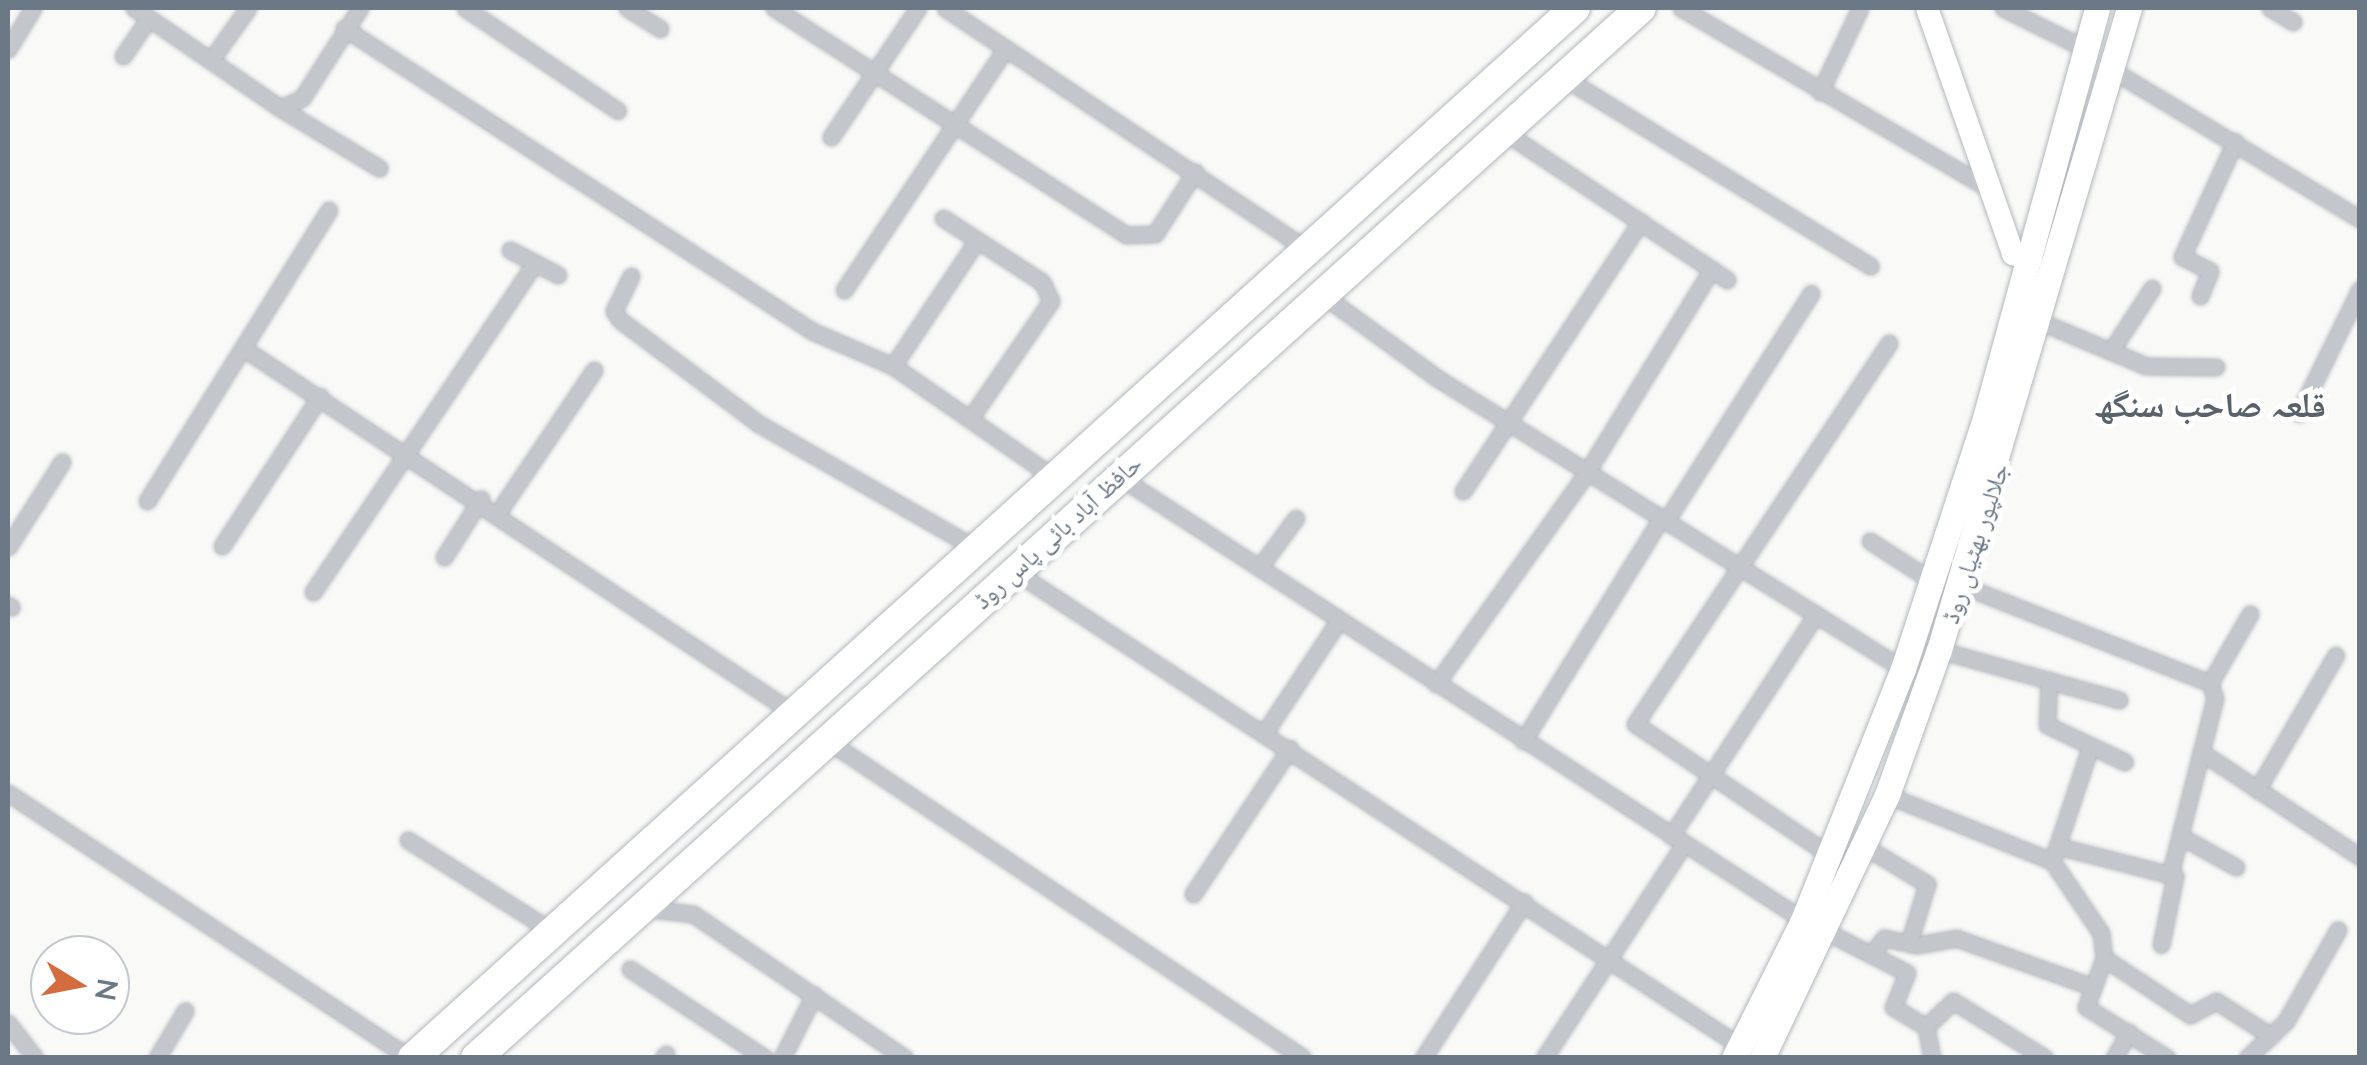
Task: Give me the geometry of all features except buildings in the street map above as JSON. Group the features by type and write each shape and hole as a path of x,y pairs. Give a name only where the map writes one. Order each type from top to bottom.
{"highway":[{"name":"حافظ آباد بائی پاس روڈ","path":"412,1058 979,550 1304,247 1575,8"},
{"name":"حافظ آباد بائی پاس روڈ","path":"476,1058 1320,293 1641,8"}],"main road":[{"name":"جلالپور بھٹیاں روڈ","path":"1814,926 1831,856 1903,669 2031,260 2097,8"},
{"name":"جلالپور بھٹیاں روڈ","path":"1745,1054 1814,926 1864,846 1887,794 1961,585 2041,322 2129,8"}],"street":[{"path":"8,49 32,8"},
{"path":"211,60 248,8"},
{"path":"280,108 302,98 360,8"},
{"path":"465,8 618,111"},
{"path":"627,8 660,29"},
{"path":"774,8 1140,238 1154,234 1195,172"},
{"path":"832,137 918,8"},
{"path":"944,8 1304,247"},
{"path":"1681,8 1988,188"},
{"path":"1820,92 1860,8"},
{"path":"1927,8 2013,254 2031,260"},
{"path":"2002,8 2086,49"},
{"path":"2270,8 2293,22"},
{"path":"123,56 145,12 280,108 379,168"},
{"path":"344,28 812,332 893,366 1056,479"},
{"path":"844,290 1006,48"},
{"path":"2112,70 2360,219"},
{"path":"1563,77 1870,266"},
{"path":"1502,131 1726,280"},
{"path":"2200,296 2210,271 2182,257 2235,142"},
{"path":"147,502 330,210"},
{"path":"943,218 1042,282 1051,301 970,419"},
{"path":"1463,492 1641,220"},
{"path":"893,366 976,242"},
{"path":"510,250 558,275"},
{"path":"313,592 403,448 535,263"},
{"path":"1436,684 1586,472 1712,269"},
{"path":"631,276 614,311 620,320 759,424 979,550"},
{"path":"2111,351 2152,288"},
{"path":"2299,413 2360,290"},
{"path":"1320,293 1508,423 1903,669"},
{"path":"1524,741 1811,293"},
{"path":"2041,322 2146,366 2216,367"},
{"path":"1831,856 1635,724 1890,342"},
{"path":"243,348 482,499 795,714"},
{"path":"500,511 594,370"},
{"path":"222,546 320,396"},
{"path":"8,548 62,462"},
{"path":"1118,476 1677,840 1814,926 1908,973 1893,1007 1926,1027 1932,1058"},
{"path":"444,558 482,499"},
{"path":"1259,568 1296,518"},
{"path":"1870,541 1932,581"},
{"path":"1014,571 1610,958 1745,1054"},
{"path":"1961,585 2210,683"},
{"path":"1544,1058 1610,958 1710,778 1816,614"},
{"path":"2161,944 2170,875 2201,752 2210,683 2250,614"},
{"path":"1265,732 1339,620"},
{"path":"1939,650 2119,700"},
{"path":"2258,790 2336,655"},
{"path":"2049,680 2047,726 2126,762"},
{"path":"828,742 1302,1057"},
{"path":"1193,894 1290,748"},
{"path":"2090,748 2055,853 2095,920 2104,958 2086,1007 2166,1058"},
{"path":"2201,752 2360,857"},
{"path":"8,793 412,1058"},
{"path":"1887,794 2055,853 2170,875"},
{"path":"2180,836 2236,867"},
{"path":"408,840 552,932"},
{"path":"1864,846 1927,884 1910,943"},
{"path":"1424,1058 1524,902"},
{"path":"642,908 693,914 814,996 882,1051 905,1058"},
{"path":"2247,1058 2270,1036 2338,930"},
{"path":"1871,954 1884,938 1910,943 1956,938 2093,988"},
{"path":"2104,958 2190,1015 2216,1001 2270,1036"},
{"path":"630,969 765,1058"},
{"path":"782,1058 805,1027 814,996"},
{"path":"1926,1027 1954,1002 2045,1058"},
{"path":"157,1058 186,1011"},
{"path":"8,1023 35,1058"},
{"path":"2114,1058 2129,1032"}],"district":[{"name":"قلعہ صاحب سنگھ","path":"2210,403"}]}
